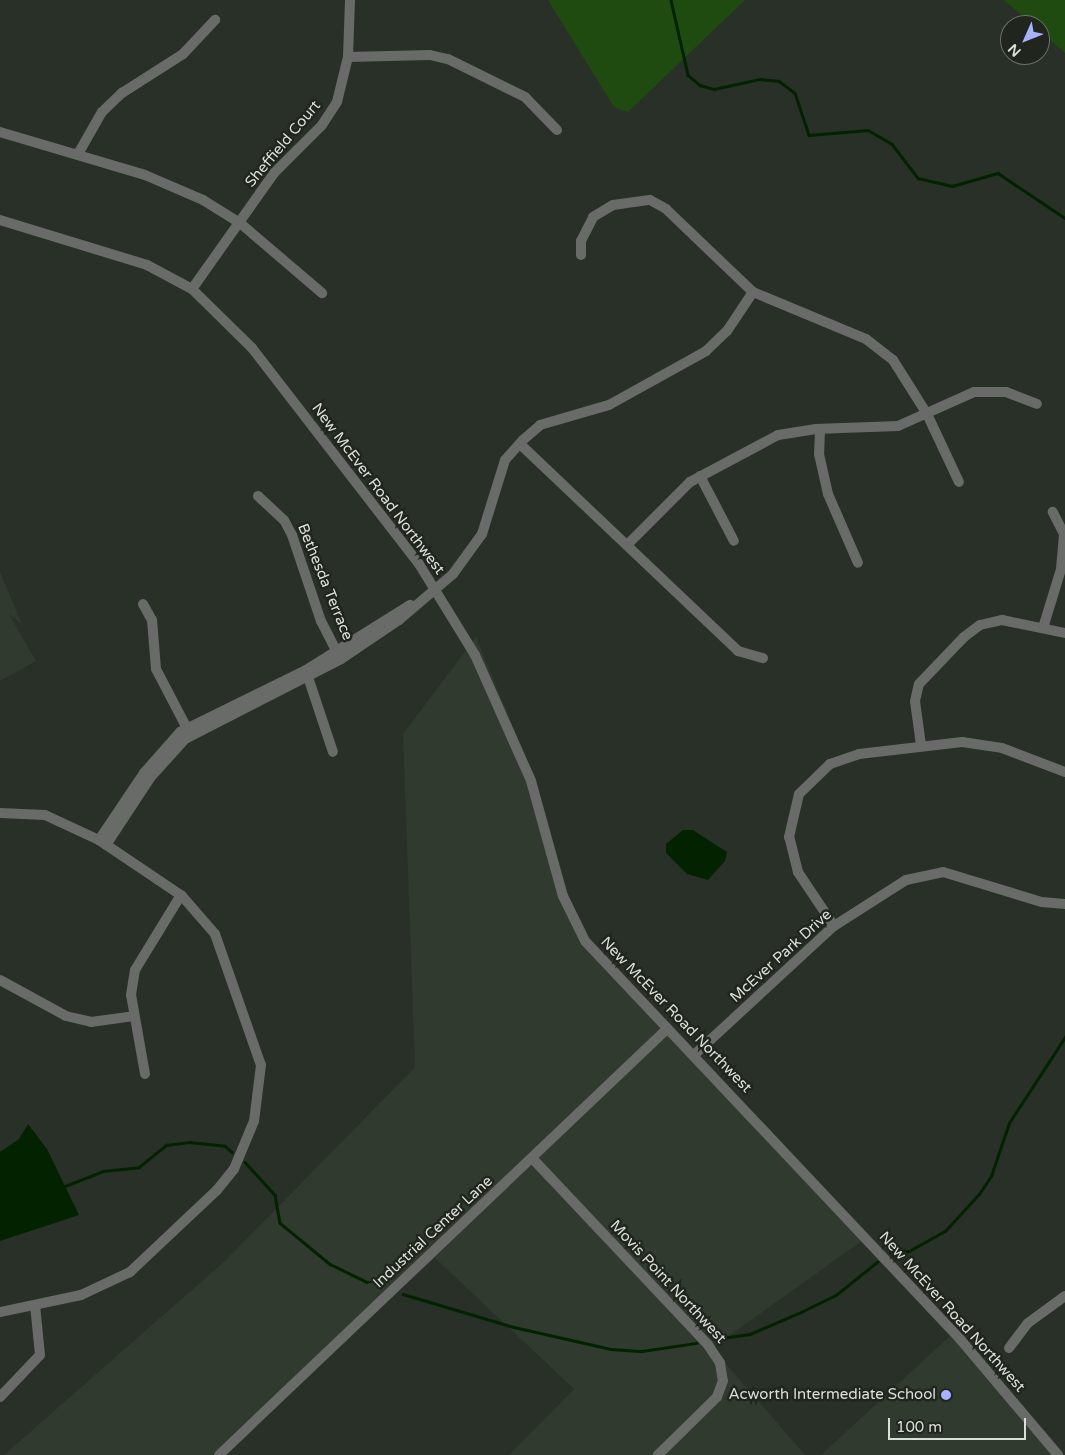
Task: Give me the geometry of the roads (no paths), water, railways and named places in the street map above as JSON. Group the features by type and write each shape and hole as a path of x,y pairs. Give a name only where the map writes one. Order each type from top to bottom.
{"street":[{"name":"Sheffield Court","path":"192,289 274,173 322,125 337,102 348,57 350,0"},
{"path":"78,154 102,112 122,93 184,54 215,20"},
{"path":"348,57 430,55 448,59 525,97 557,130"},
{"path":"0,132 159,180 240,223 322,293"},
{"path":"581,255 581,242 593,217 628,200 650,200 666,209 754,292 866,339 904,373 959,482"},
{"name":"New McEver Road Northwest","path":"0,220 118,253 192,289 252,348 434,590 475,655 515,738 570,915 611,972 667,1030 694,1054 960,1338 1058,1455"},
{"path":"102,843 164,747 189,731 307,673 338,655 434,590 467,558 482,534 505,460 540,425 609,405 706,351 727,331 754,292"},
{"path":"627,545 671,497 700,476 778,435 820,429 898,426 974,392 1006,392 1037,404"},
{"path":"820,429 819,454 828,494 858,562"},
{"path":"520,444 738,651 763,658"},
{"path":"700,476 734,542"},
{"name":"Bethesda Terrace","path":"258,496 284,520 292,535 338,655"},
{"path":"1043,628 1061,569 1064,533 1052,512"},
{"path":"143,604 152,620 156,668 189,731"},
{"path":"922,745 915,700 920,684 932,668 980,626 1002,620 1065,633"},
{"path":"307,673 333,752"},
{"path":"834,926 792,855 791,822 799,794 817,772 841,759 922,745 983,742 1065,772"},
{"path":"0,813 45,815 102,843 181,895 215,934 261,1065 254,1121 234,1169 222,1183 130,1272 81,1295 0,1312"},
{"name":"McEver Park Drive","path":"694,1054 834,926 906,880 934,873 973,879 1042,902 1065,904"},
{"path":"145,1074 134,1016 134,970 181,895"},
{"path":"0,980 66,1016 91,1022 134,1016"},
{"name":"Industrial Center Lane","path":"219,1455 667,1030"},
{"name":"Movis Point Northwest","path":"532,1158 708,1345 720,1363 723,1381 717,1397 658,1455"},
{"path":"1009,1348 1028,1323 1065,1296"},
{"path":"0,1397 40,1355 35,1305"}],"waterway":[{"path":"671,0 688,75 700,85 714,89 760,79 779,81 795,93 809,135 868,130 892,144 918,178 952,186 998,173 1065,218"},
{"path":"890,1252 909,1251 945,1231 979,1194 991,1176 1009,1123 1065,1037"},
{"path":"65,1186 103,1171 139,1167 166,1145 189,1142 225,1146 232,1152"},
{"path":"245,1162 275,1195 280,1223 330,1264 367,1282 378,1282"},
{"path":"714,1339 750,1334 801,1312 836,1295 877,1262"},
{"path":"403,1294 514,1327 611,1349 642,1351 696,1343"}],"place":[{"name":"Acworth Intermediate School","path":"946,1395"}]}
